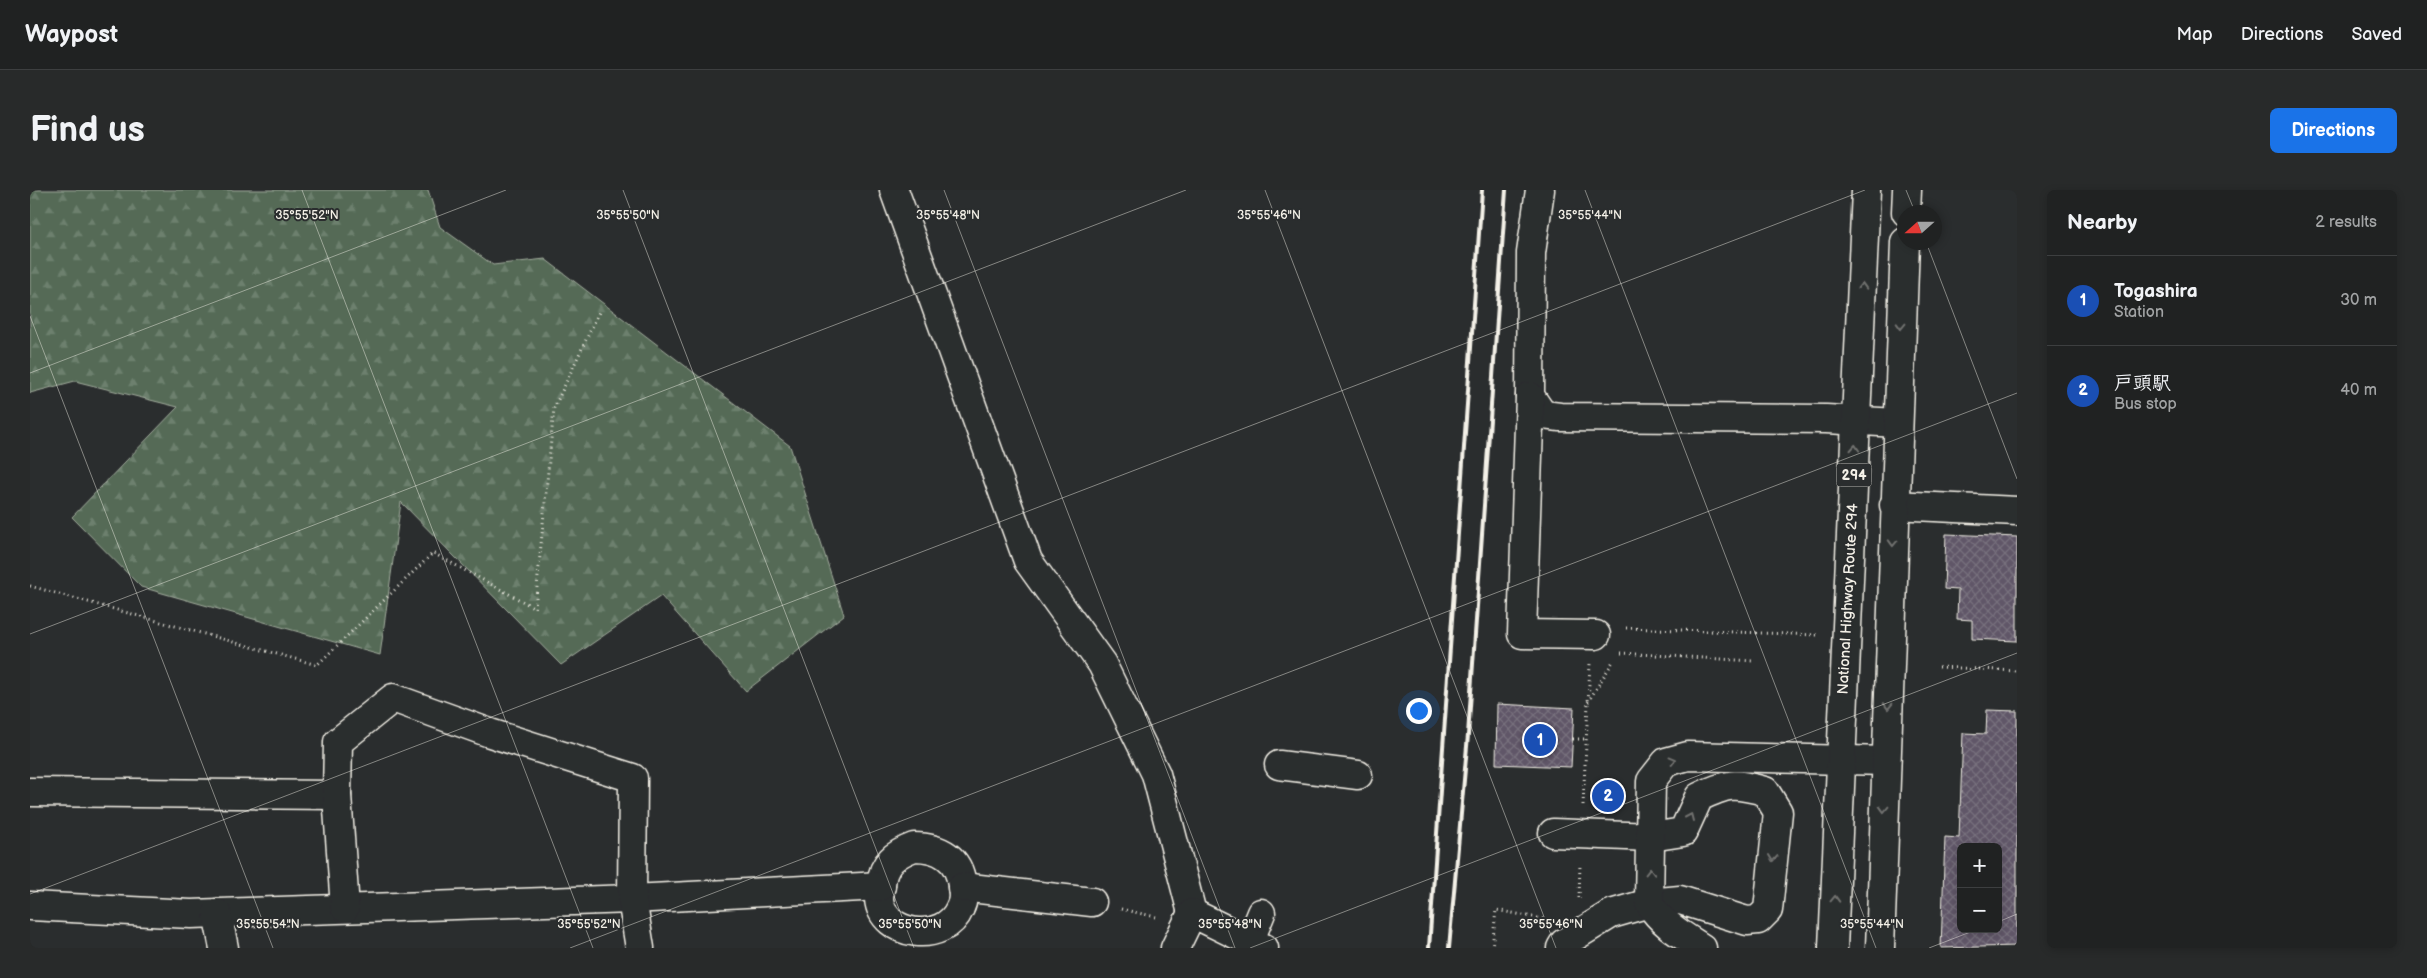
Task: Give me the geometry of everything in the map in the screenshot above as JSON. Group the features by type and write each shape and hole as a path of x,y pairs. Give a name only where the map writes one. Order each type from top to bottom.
{"main road":[{"path":"894,190 1028,561 1102,664 1156,774 1184,930 1257,944 1261,913"},
{"path":"1540,190 1531,253 1530,396 1522,634 1596,635"},
{"name":"National Highway Route 294","path":"1833,948 1866,190"},
{"path":"1906,205 1907,190"},
{"path":"1880,948 1894,505 1905,250"},
{"path":"1530,396 1543,415 1560,417 1857,420 1898,423"},
{"path":"1894,505 2017,511"},
{"path":"345,908 337,795 338,742 393,698 490,733 632,778 632,899 640,948"},
{"path":"1702,948 1670,928 1656,915 1649,903 1650,781 1666,762 1688,756 1886,761"},
{"path":"1279,765 1358,775"},
{"path":"1553,833 1651,837 1683,832 1699,797 1718,788 1737,784 1765,791 1778,812 1768,910 1758,920 1747,921 1680,900 1649,903 1611,914 1564,943 1561,948"},
{"path":"30,792 337,795"},
{"path":"914,847 929,847 942,852 953,861 961,873 963,901 957,914 948,924 935,931 921,933 901,927 885,913 879,900 881,886 882,872 890,860 901,852 914,847"},
{"path":"30,906 191,914 632,899 881,886"},
{"path":"962,887 1092,902"},
{"path":"217,913 224,948"}],"path":[{"path":"30,586 317,665 433,553 535,608 554,408 599,312"},
{"path":"1578,907 1590,653 1596,635 1626,628 1817,635"},
{"path":"1588,703 1618,653 1753,661"},
{"path":"1939,667 2017,671"},
{"path":"1572,739 1586,740"},
{"path":"1092,902 1166,920 1184,930"},
{"path":"1492,948 1496,910 1550,920"}],"green space":[{"path":"30,190 428,190 440,227 493,265 545,259 790,446 844,615 746,691 661,596 561,665 401,502 380,655 141,587 72,517 178,407 75,381 30,393"}],"building":[{"path":"1946,534 2017,537 2017,641 1972,639 1972,620 1957,619 1958,590 1944,589"},
{"path":"1497,704 1574,708 1571,767 1496,764"},
{"path":"1987,710 2017,711 2017,946 1941,948 1945,837 1959,838 1963,733 1986,734"}],"railway":[{"path":"1429,948 1482,190"},
{"path":"1449,948 1468,735 1506,190"}],"place":[{"name":"Togashira","path":"1540,740"},
{"name":"戸頭駅","path":"1608,796"}]}
